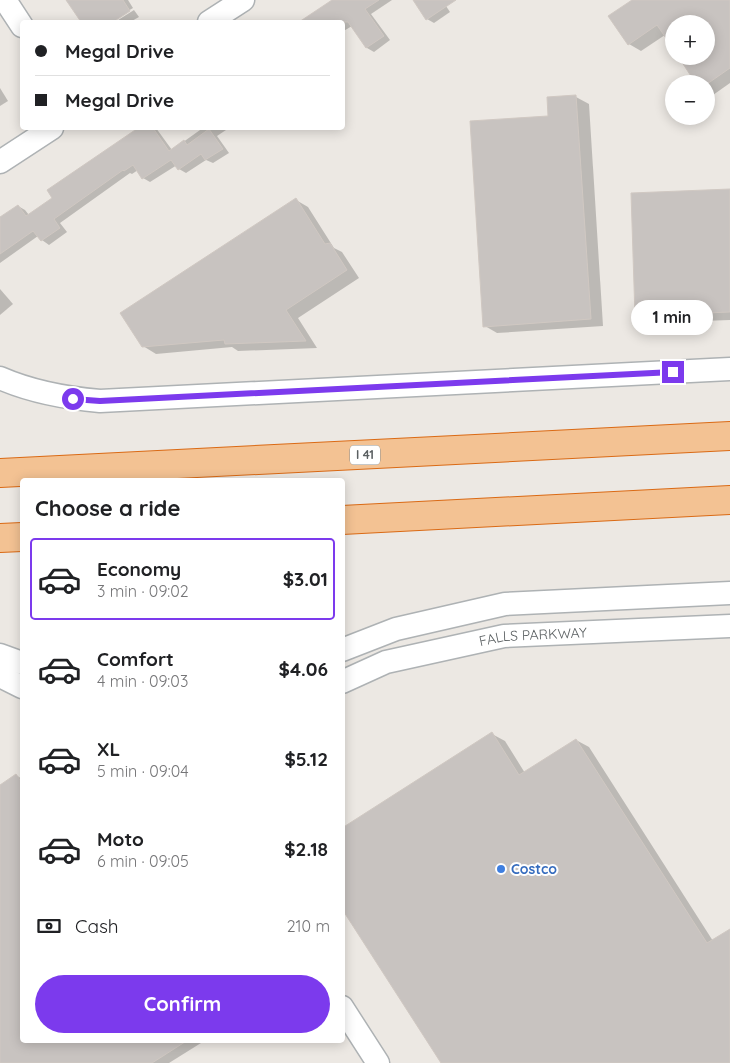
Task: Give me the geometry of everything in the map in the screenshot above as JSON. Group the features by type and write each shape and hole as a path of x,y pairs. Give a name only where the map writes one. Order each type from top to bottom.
{"highway":[{"name":"I 41","path":"0,473 730,436"},
{"path":"345,520 730,500"},
{"path":"0,538 20,537"}],"street":[{"path":"5,0 20,23"},
{"path":"212,20 243,0"},
{"path":"0,162 49,130"},
{"path":"0,378 16,385 55,395 100,401 730,369"},
{"path":"345,649 396,629 505,604 730,593"},
{"name":"FALLS PARKWAY","path":"345,681 386,662 504,636 730,626"},
{"path":"0,655 20,662"},
{"path":"0,676 20,686"},
{"path":"345,1012 378,1063"}],"building":[{"path":"66,0 123,0 130,11 116,20 80,20"},
{"path":"332,0 379,0 365,9 384,36 366,48 345,20 302,20"},
{"path":"413,0 456,0 426,20"},
{"path":"632,0 730,0 730,68 715,78 715,75 690,75 684,65 715,65 715,15 665,15 665,37 657,25 628,45 608,16"},
{"path":"576,95 591,319 483,327 470,121 548,116 547,97"},
{"path":"135,130 154,130 169,151 184,140 187,145 210,130 223,149 205,160 201,154 178,170 171,160 142,179 133,165 123,170 54,219 60,228 41,241 33,231 0,254 0,217 18,205 26,216 52,198 47,190"},
{"path":"730,189 730,312 635,316 631,193"},
{"path":"296,198 325,244 330,243 347,270 286,310 306,341 225,344 224,340 142,347 120,313"},
{"name":"Costco","path":"492,732 519,775 576,739 707,943 730,929 730,1063 441,1063 345,914 345,826"},
{"path":"16,774 20,780 20,1043 183,1043 152,1063 0,1063 0,785"}],"place":[{"name":"Costco","path":"501,869"}],"route":[{"path":"73,399 100,401 673,372"}]}
